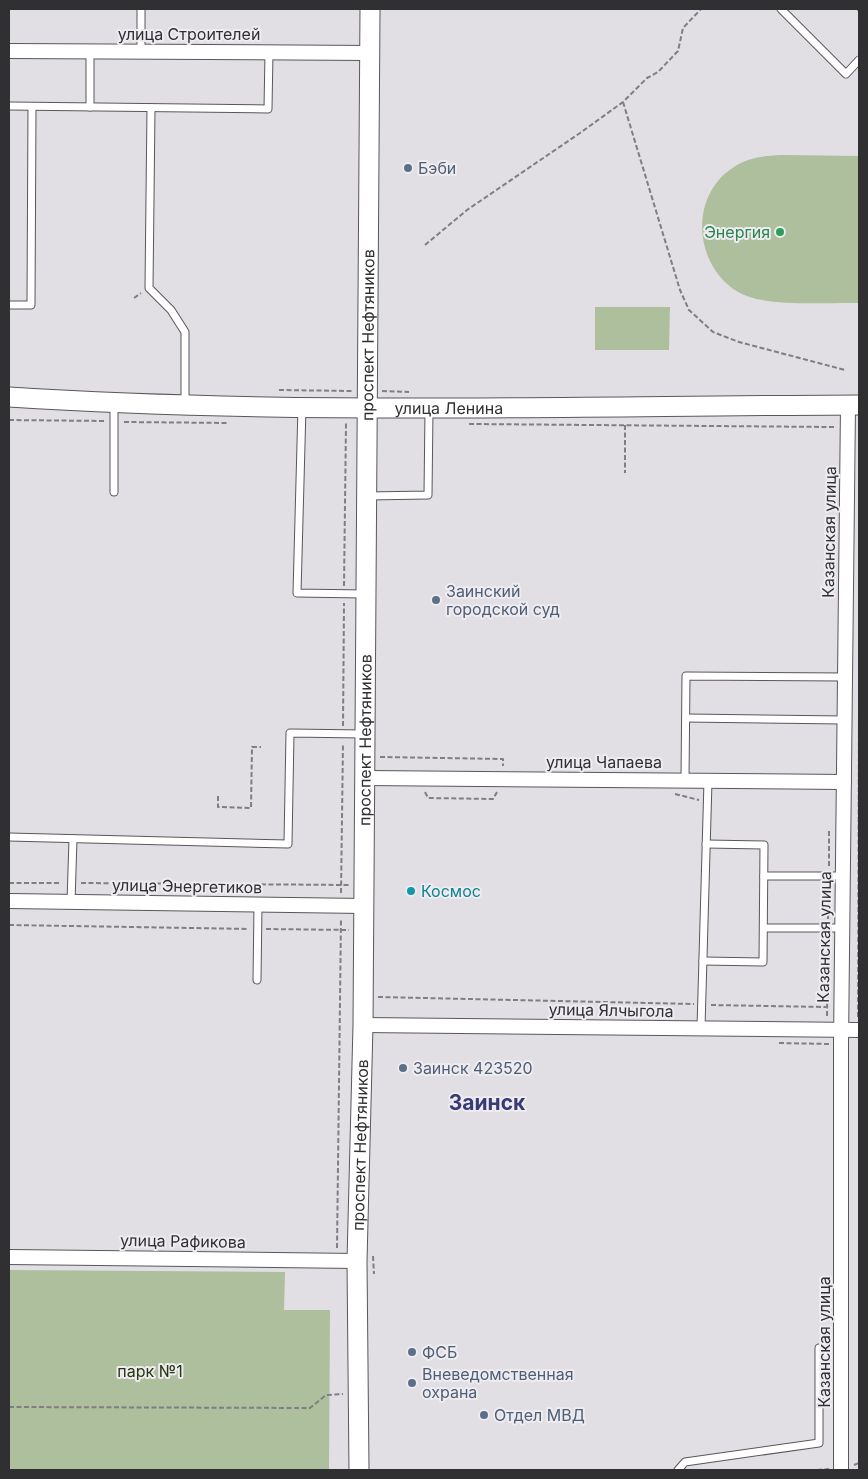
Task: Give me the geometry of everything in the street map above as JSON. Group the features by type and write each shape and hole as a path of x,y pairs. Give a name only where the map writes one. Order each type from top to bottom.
{"main road":[{"name":"проспект Нефтяников","path":"358,1470 357,1261 364,930 370,9"},
{"name":"улица Ленина","path":"9,397 114,413 185,405 302,406 367,415 429,407 854,405"}],"street":[{"name":"улица Строителей","path":"9,51 370,53"},
{"name":"Казанская улица","path":"841,1470 841,1030 844,720 848,427 854,405"},
{"name":"улица Чапаева","path":"365,778 844,782"},
{"name":"улица Энергетиков","path":"9,901 364,906"},
{"name":"улица Ялчыгола","path":"363,1025 859,1030"},
{"name":"улица Рафикова","path":"9,1257 357,1261"}],"lane":[{"path":"141,9 141,52"},
{"path":"780,9 846,74 859,60"},
{"path":"90,51 90,107"},
{"path":"9,106 268,109 269,52"},
{"path":"9,305 30,305 32,107"},
{"path":"151,108 149,288 171,310 185,332 185,405"},
{"path":"302,406 297,593 366,594"},
{"path":"366,496 428,495 429,407"},
{"path":"114,413 114,492"},
{"path":"685,780 686,676 845,677"},
{"path":"686,718 844,720"},
{"path":"9,837 288,844 290,733 365,734"},
{"path":"701,1028 708,781"},
{"path":"71,902 73,839"},
{"path":"703,961 763,962 764,928 764,845 706,844"},
{"path":"764,876 843,876"},
{"path":"257,980 258,905"},
{"path":"764,928 842,928"},
{"path":"678,1470 685,1462 819,1443 820,1348"}],"path":[{"path":"425,246 468,210 623,102 647,78 667,64 678,51 683,28 700,9"},
{"path":"623,102 680,290 693,314 705,327 726,338 845,370"},
{"path":"9,420 114,413 233,423"},
{"path":"337,424 346,424 367,415"},
{"path":"338,1250 346,424"},
{"path":"467,424 848,427"},
{"path":"625,425 626,472"},
{"path":"859,710 859,1030"},
{"path":"218,796 218,807 251,808 252,747 261,746"},
{"path":"380,757 503,759 503,769"},
{"path":"416,792 426,792 428,798 492,799 498,792"},
{"path":"672,794 707,801"},
{"path":"9,883 364,885"},
{"path":"9,925 364,930"},
{"path":"378,998 827,1007"},
{"path":"9,1407 310,1408 326,1395 358,1392"}],"green space":[{"name":"Энергия","path":"781,155 859,156 859,303 780,302 750,297 738,292 723,280 712,266 705,249 702,231 703,212 709,195 719,180 734,167 745,161"},
{"path":"595,307 670,307 669,350 595,350"},
{"name":"парк №1","path":"9,1270 285,1272 284,1310 330,1310 329,1470 9,1470"}],"place":[{"name":"Бэби","path":"408,168"},
{"name":"Энергия","path":"780,232"},
{"name":"Заинский городской суд","path":"436,600"},
{"name":"Космос","path":"411,891"},
{"name":"Заинск 423520","path":"403,1068"},
{"name":"ФСБ","path":"412,1352"},
{"name":"Вневедомственная охрана","path":"412,1383"},
{"name":"Отдел МВД","path":"484,1415"}],"district":[{"name":"Заинск","path":"487,1102"}]}
